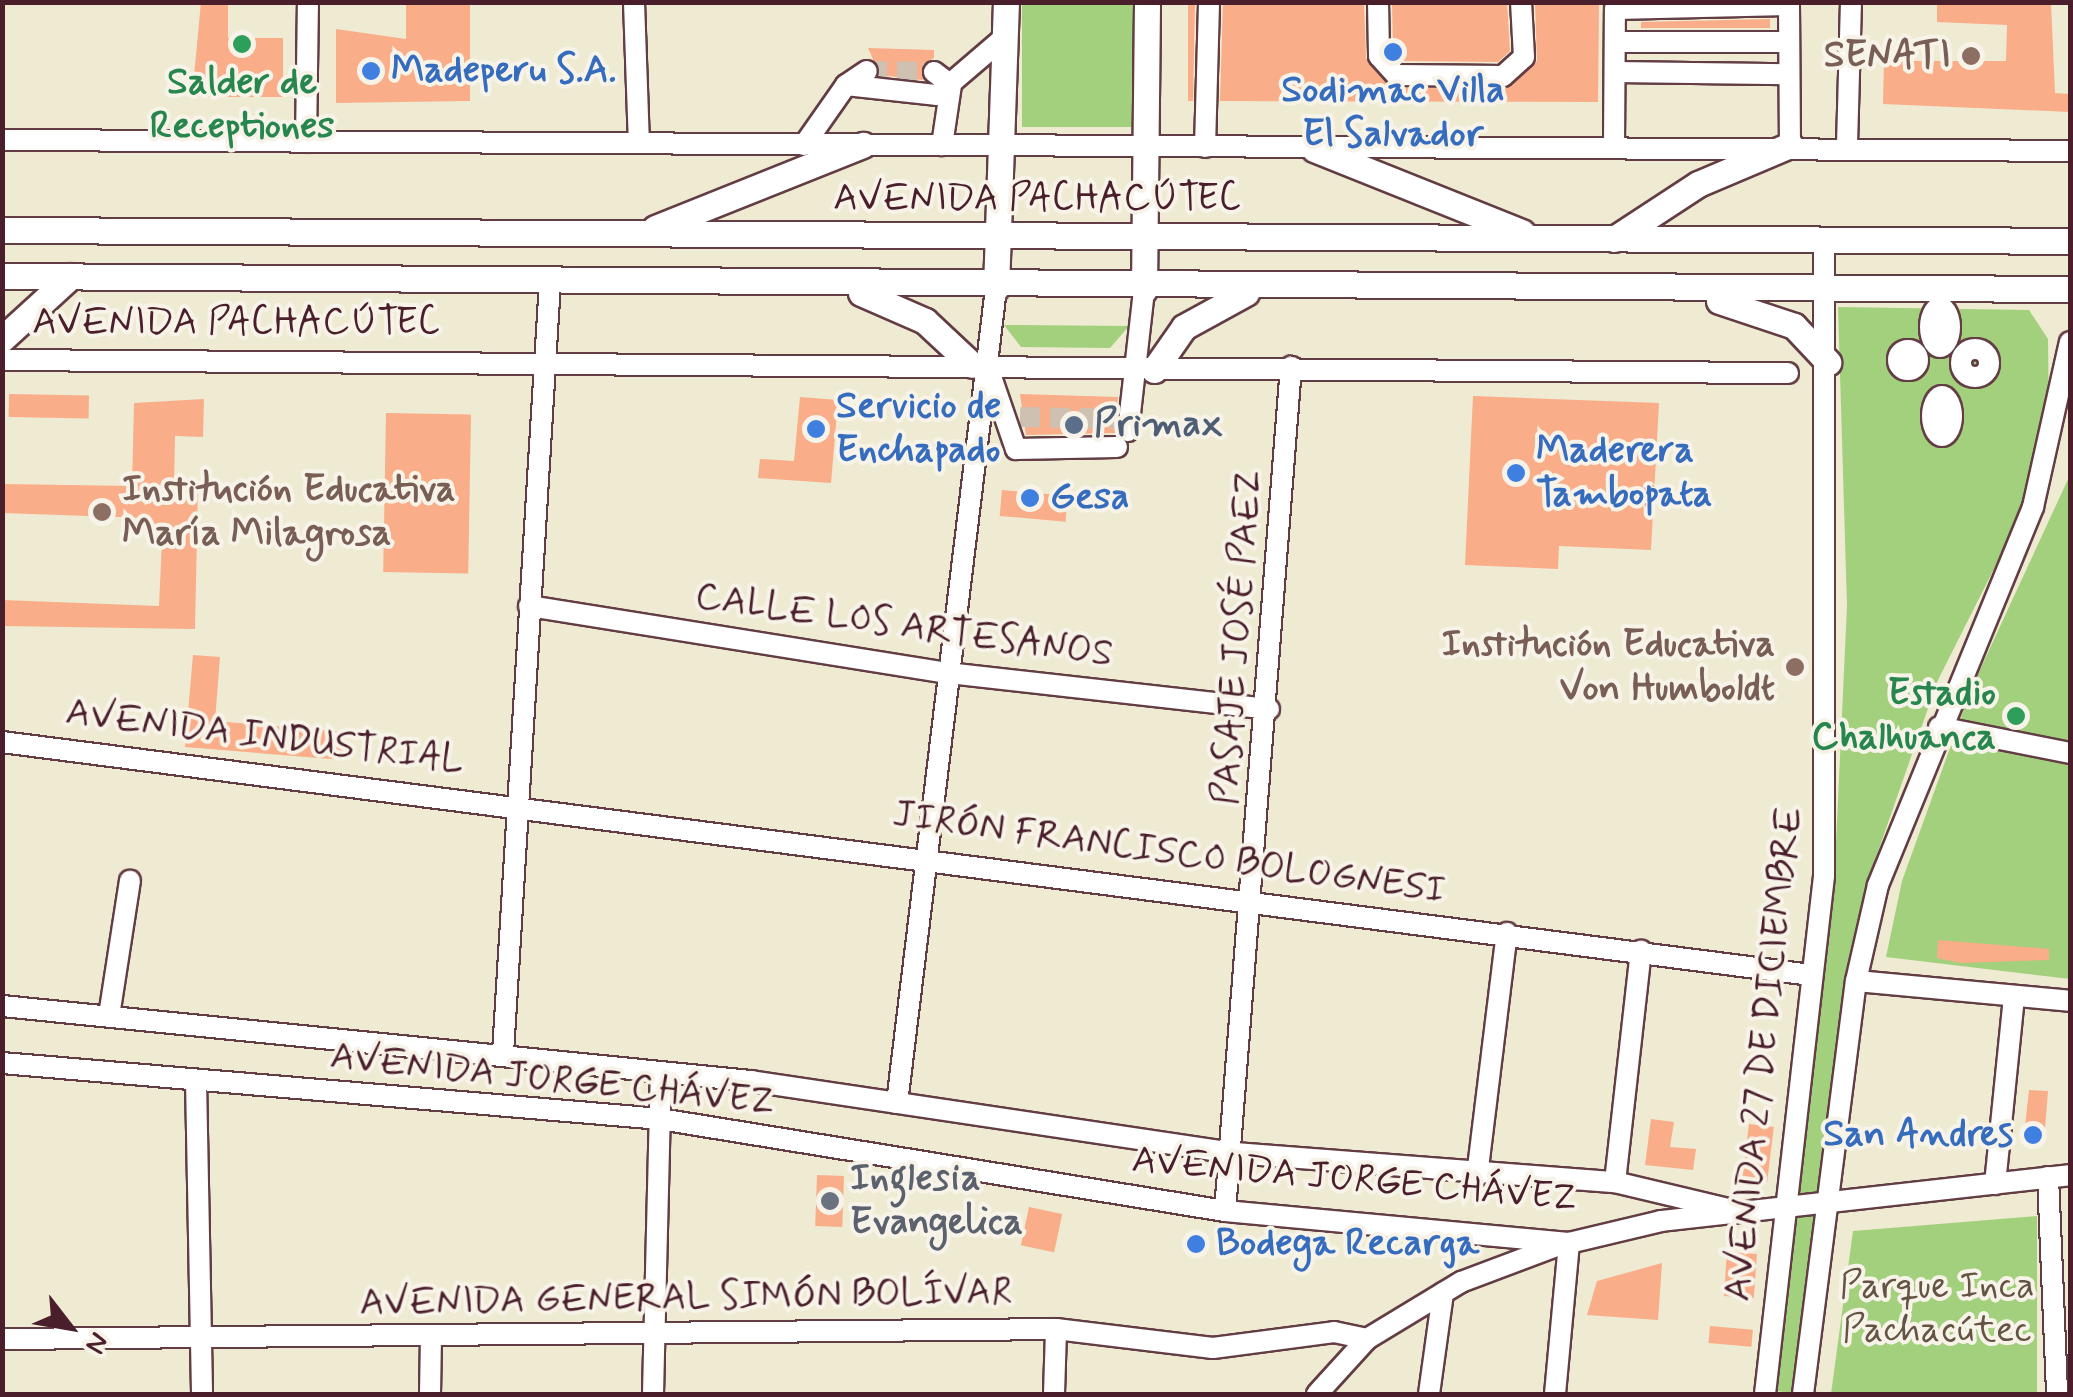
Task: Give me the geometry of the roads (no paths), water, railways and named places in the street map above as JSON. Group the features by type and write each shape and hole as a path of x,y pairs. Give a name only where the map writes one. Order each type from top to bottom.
{"main road":[{"path":"996,288 1006,2"},
{"path":"1144,290 1147,2"},
{"path":"1612,240 1698,184 1790,144"},
{"path":"635,234 863,145"},
{"path":"1314,148 1556,243"},
{"name":"AVENIDA PACHACÚTEC","path":"2,230 1556,243 2070,241"},
{"name":"AVENIDA PACHACÚTEC","path":"2,276 1144,290 2070,290"},
{"path":"2,340 71,276"},
{"path":"842,287 925,320 980,365"},
{"path":"1146,371 1184,327 1268,287"},
{"path":"1675,292 1794,326 1828,362"}],"street":[{"path":"306,142 308,2"},
{"path":"634,2 639,142"},
{"path":"1205,147 1209,2"},
{"path":"1378,2 1385,68 1485,76 1516,71 1524,57 1521,2"},
{"path":"1848,145 1851,2"},
{"path":"1614,144 1615,8 1789,6 1790,144"},
{"path":"846,85 937,94 1006,37"},
{"path":"1615,42 1789,42"},
{"path":"804,144 846,85 867,72"},
{"path":"934,72 951,86"},
{"path":"1615,72 1789,74"},
{"path":"942,145 951,86"},
{"name":"AVENIDA PACHACÚTEC","path":"2,140 1314,148 1790,144 2070,151"},
{"name":"AVENIDA 27 DE DICIEMBRE","path":"1765,1394 1824,876 1828,362 1824,240"},
{"path":"503,1053 539,361 550,283"},
{"path":"896,1102 948,673 980,365 996,288"},
{"path":"980,365 1015,417 1016,450 1126,429 1146,371 1144,290"},
{"name":"AVENIDA 27 DE DICIEMBRE","path":"1802,1394 1856,981 1878,884 1939,727 2033,508 2063,414 2070,342"},
{"name":"AVENIDA PACHACÚTEC","path":"2,360 1788,373"},
{"name":"PASAJE JOSÉ PAEZ","path":"1225,1211 1236,1153 1256,900 1291,367"},
{"name":"CALLE LOS ARTESANOS","path":"529,606 948,673 1269,709"},
{"path":"1939,727 2070,753"},
{"name":"AVENIDA INDUSTRIAL","path":"2,742 519,802"},
{"name":"JIRÓN FRANCISCO BOLOGNESI","path":"519,802 1810,975"},
{"path":"108,1016 130,881"},
{"path":"1477,1176 1507,933"},
{"path":"1615,1182 1640,950"},
{"path":"1856,981 2070,1001"},
{"path":"1994,1184 2014,996"},
{"name":"AVENIDA JORGE CHÁVEZ","path":"2,1006 503,1053 896,1102 1236,1153 1477,1176 1615,1182 1744,1213"},
{"name":"AVENIDA JORGE CHÁVEZ","path":"2,1063 660,1119 1225,1211 1568,1243 1744,1213 2070,1175"},
{"path":"653,1394 660,1073"},
{"path":"196,1080 202,1394"},
{"path":"2048,1177 2061,1382"},
{"path":"1316,1394 1366,1339 1444,1293 1568,1243 1555,1394"},
{"path":"1429,1394 1444,1293"},
{"path":"1054,1394 1056,1329"},
{"name":"AVENIDA GENERAL SIMÓN BOLÍVAR","path":"2,1339 1056,1329 1213,1348 1334,1332 1366,1339"},
{"path":"430,1337 430,1394"}],"tunnel":[{"path":"867,71 934,72"},
{"path":"1020,417 1128,419"}],"place":[{"name":"Salder de Receptiones","path":"242,44"},
{"name":"Sodimac Villa El Salvador","path":"1393,52"},
{"name":"SENATI","path":"1971,56"},
{"name":"Madeperu S.A.","path":"371,71"},
{"name":"Primax","path":"1074,425"},
{"name":"Servicio de Enchapado","path":"816,429"},
{"name":"Maderera Tambopata","path":"1516,473"},
{"name":"Gesa","path":"1030,498"},
{"name":"Institución Educativa María Milagrosa","path":"102,512"},
{"name":"Institución Educativa Von Humboldt","path":"1795,667"},
{"name":"Estadio Chalhuanca","path":"2016,716"},
{"name":"San Andres","path":"2033,1135"},
{"name":"Inglesia Evangelica","path":"830,1201"},
{"name":"Bodega Recarga","path":"1196,1244"}],"park label":[{"name":"Parque Inca Pachacútec","path":"1937,1309"}]}
